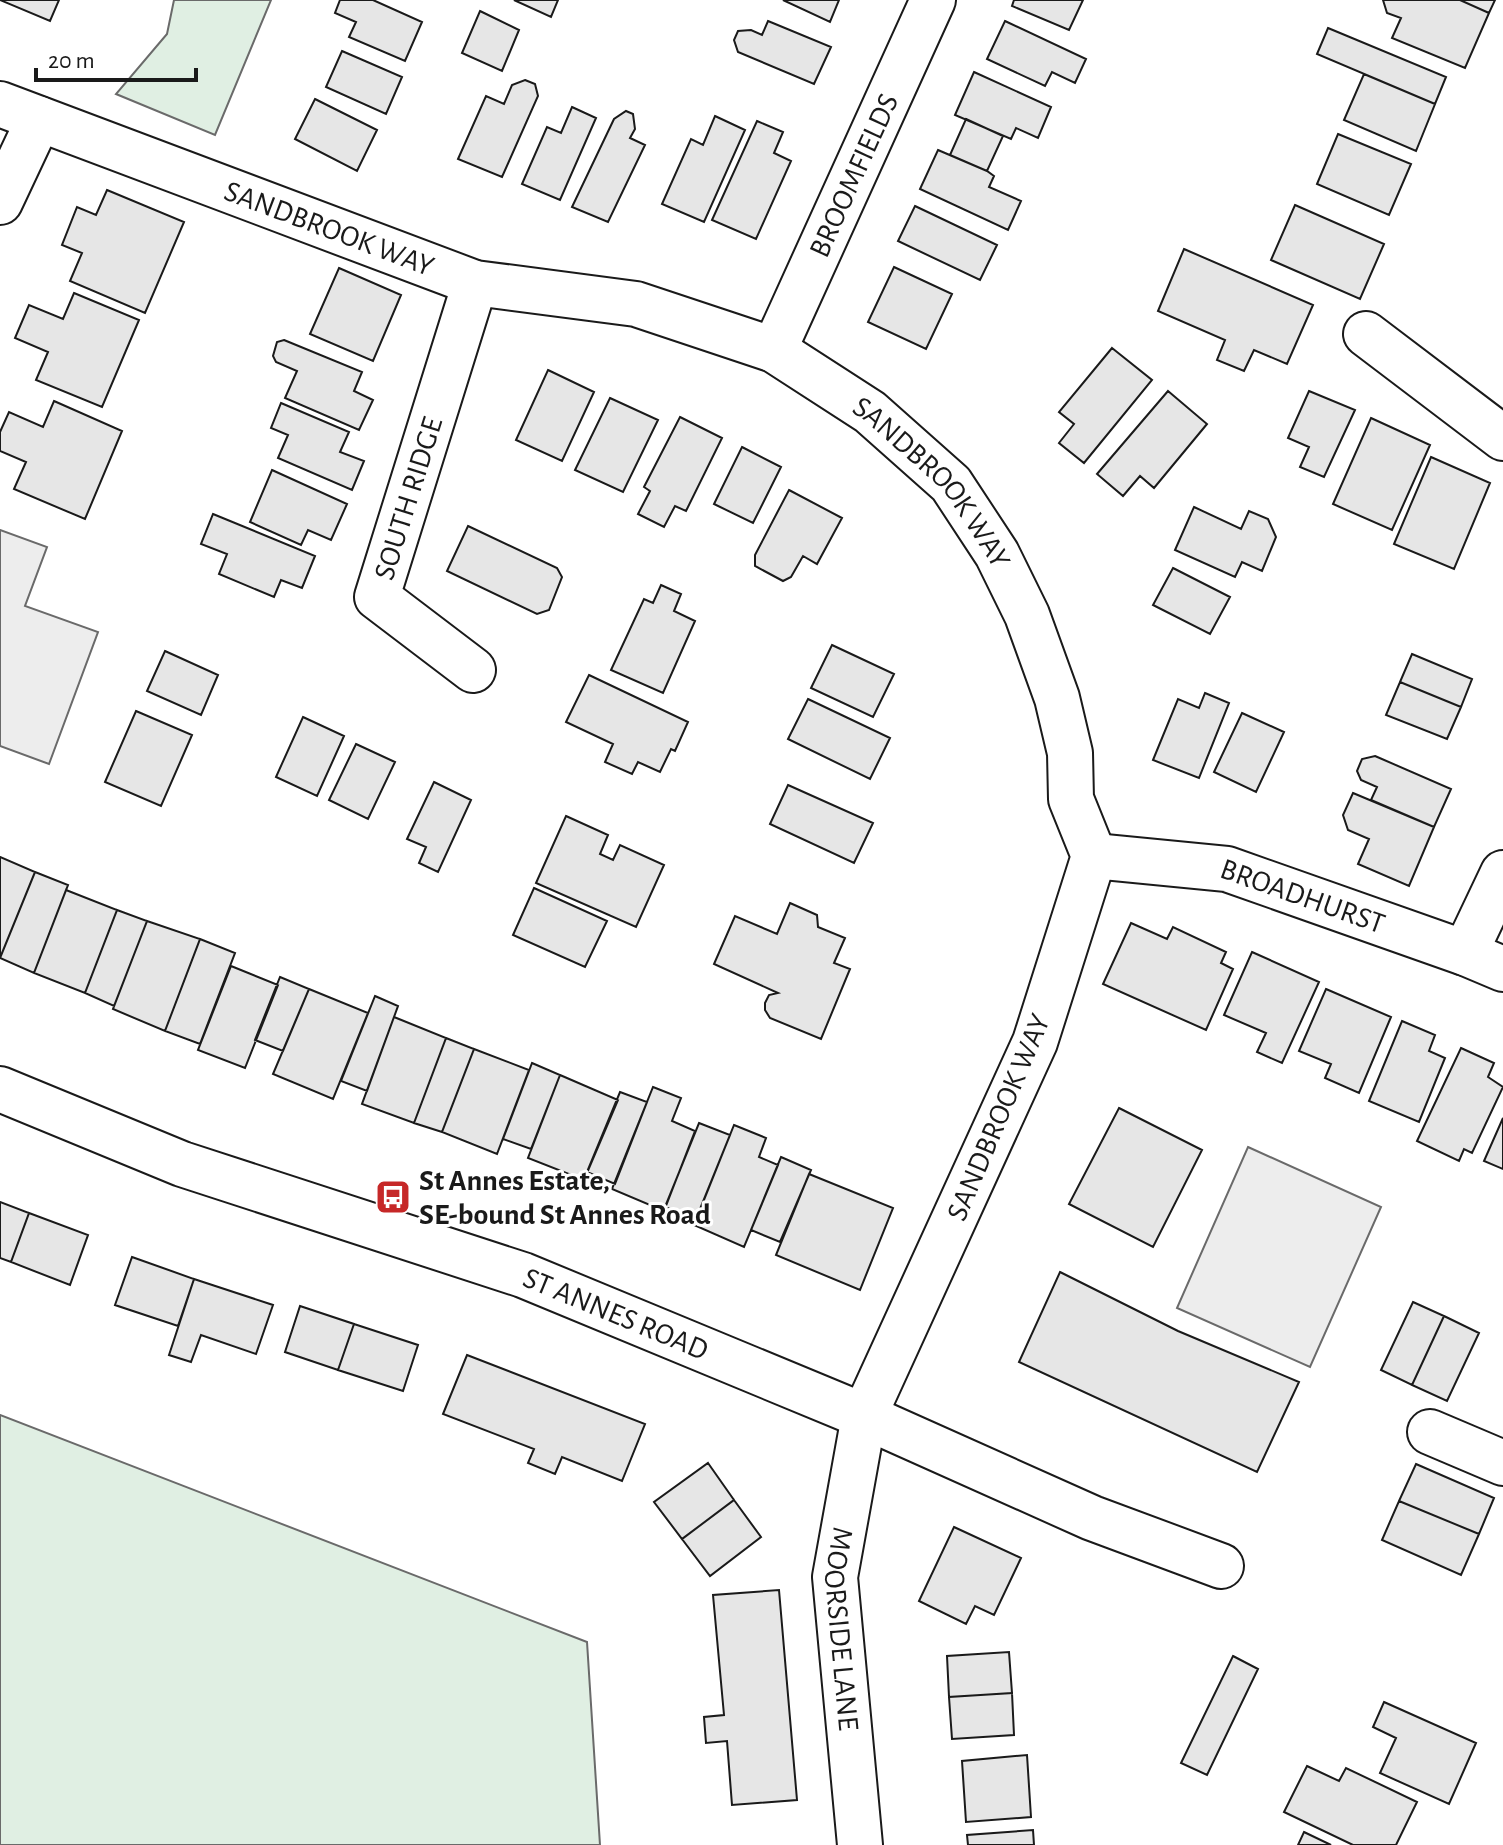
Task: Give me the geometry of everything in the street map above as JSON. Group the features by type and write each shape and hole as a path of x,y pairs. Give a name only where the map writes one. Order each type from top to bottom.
{"street":[{"name":"BROOMFIELDS","path":"774,350 933,0"},
{"name":"SANDBROOK WAY","path":"19,112 475,283 636,304 774,350 870,412 951,484 997,554 1027,615 1057,698 1070,753 1071,799 1094,856 1035,1042 864,1416"},
{"path":"0,202 19,112"},
{"name":"SOUTH RIDGE","path":"473,670 377,597 475,283"},
{"path":"1366,334 1503,438"},
{"name":"BROADHURST","path":"1094,856 1227,869 1484,961"},
{"path":"1484,961 1503,873"},
{"name":"ST ANNES ROAD","path":"0,1089 182,1164 523,1275 864,1416 1092,1518 1221,1566"},
{"name":"MOORSIDE LANE","path":"860,1845 835,1577 864,1416"},
{"path":"1430,1432 1503,1463"}],"green space":[{"path":"174,0 271,0 215,135 116,94 167,34"},
{"path":"0,1415 587,1642 600,1845 0,1845"}],"shaded area":[{"path":"0,530 47,547 25,606 98,632 49,764 0,746"},
{"path":"1248,1147 1381,1207 1310,1367 1177,1308"}],"building":[{"path":"0,0 59,0 50,21"},
{"path":"340,0 373,0 422,22 405,61 349,37 356,22 335,13"},
{"path":"514,0 558,0 551,17"},
{"path":"783,0 839,0 830,22"},
{"path":"1014,0 1083,0 1069,30 1012,6"},
{"path":"1383,0 1460,0 1489,13 1465,68 1392,38 1401,18 1387,13"},
{"path":"1460,0 1495,0 1489,13"},
{"path":"480,11 519,30 502,71 462,53"},
{"path":"768,21 831,47 814,84 738,52 734,40 738,31 751,30 762,35"},
{"path":"1005,21 1086,59 1075,83 1052,72 1045,86 987,59"},
{"path":"1328,28 1446,77 1435,104 1317,54"},
{"path":"342,51 402,77 386,114 326,87"},
{"path":"974,72 1051,107 1038,138 1016,128 1011,139 955,115"},
{"path":"1364,74 1435,104 1416,151 1344,120"},
{"path":"525,80 535,84 538,96 502,177 458,159 486,96 504,104 512,85"},
{"path":"315,99 377,130 357,171 295,139"},
{"path":"572,107 596,118 560,200 522,184 547,127 561,133"},
{"path":"626,111 633,114 635,129 630,138 645,145 608,222 572,207 614,119"},
{"path":"715,116 745,130 704,222 662,204 691,139 703,145"},
{"path":"966,119 1003,136 987,171 950,155"},
{"path":"757,121 783,132 774,153 791,161 756,239 712,220"},
{"path":"1338,134 1411,164 1389,215 1317,184"},
{"path":"938,150 987,171 994,176 989,187 1021,201 1008,230 920,189"},
{"path":"107,190 184,222 145,313 70,281 82,253 62,245 77,207 96,215"},
{"path":"1295,205 1384,244 1360,299 1271,260"},
{"path":"915,206 997,245 980,280 898,241"},
{"path":"1184,249 1313,305 1287,364 1254,350 1244,371 1217,360 1225,340 1158,311"},
{"path":"894,267 952,294 926,349 868,322"},
{"path":"339,268 401,295 373,361 310,334"},
{"path":"74,293 139,320 102,407 36,380 48,352 15,338 29,305 63,319"},
{"path":"284,340 362,372 354,391 373,400 359,430 285,398 297,371 276,362 273,356 277,342"},
{"path":"1112,348 1152,380 1084,463 1059,443 1074,424 1059,412"},
{"path":"548,370 594,392 562,461 516,440"},
{"path":"1168,391 1207,424 1154,488 1140,476 1123,496 1097,474"},
{"path":"1309,391 1355,410 1324,477 1300,467 1309,447 1288,438"},
{"path":"610,398 658,420 623,492 575,470"},
{"path":"54,401 122,431 85,519 14,489 26,462 0,451 0,432 9,412 43,427"},
{"path":"281,403 349,432 340,452 364,461 352,490 278,458 288,435 271,428"},
{"path":"680,417 722,438 686,511 675,506 664,527 638,514 650,491 644,487"},
{"path":"1371,418 1430,445 1392,530 1333,504"},
{"path":"742,447 781,467 753,523 714,504"},
{"path":"1431,457 1490,483 1454,569 1394,544"},
{"path":"272,470 347,504 331,540 308,530 301,545 250,522"},
{"path":"789,490 842,518 817,564 803,556 791,577 783,581 755,566 755,555"},
{"path":"1194,507 1241,529 1249,511 1268,519 1276,537 1262,571 1242,562 1235,577 1175,550"},
{"path":"213,514 315,556 302,588 281,580 274,597 219,574 227,554 201,544"},
{"path":"468,526 557,568 562,577 549,610 537,614 447,571"},
{"path":"1173,568 1230,597 1210,634 1153,605"},
{"path":"661,585 681,594 674,611 695,621 663,693 611,670 644,599 653,603"},
{"path":"832,645 894,674 873,717 811,688"},
{"path":"165,651 218,675 201,715 147,691"},
{"path":"1412,654 1472,679 1461,707 1400,682"},
{"path":"589,675 688,722 675,751 671,749 660,772 638,762 632,774 605,762 613,744 566,722"},
{"path":"1400,682 1461,707 1447,739 1386,715"},
{"path":"1205,693 1229,703 1199,778 1153,760 1178,699 1199,708"},
{"path":"808,699 890,738 870,779 788,739"},
{"path":"136,711 192,735 161,806 105,782"},
{"path":"1242,713 1284,732 1256,792 1214,772"},
{"path":"303,717 344,736 317,796 276,777"},
{"path":"356,744 395,762 368,819 329,800"},
{"path":"1375,756 1451,789 1434,827 1371,800 1377,787 1361,780 1357,771 1362,759"},
{"path":"434,782 471,800 438,872 419,863 426,847 407,839"},
{"path":"788,785 873,823 854,863 770,824"},
{"path":"1353,793 1434,827 1409,886 1358,864 1369,839 1348,830 1343,815"},
{"path":"566,816 608,835 600,854 613,860 620,845 664,865 636,927 536,883"},
{"path":"0,857 35,872 0,958"},
{"path":"35,872 68,885 34,973 0,958"},
{"path":"534,888 607,921 585,967 513,935"},
{"path":"66,890 117,910 85,993 34,973"},
{"path":"790,903 817,915 818,927 845,938 834,963 850,969 821,1039 770,1018 765,1003 769,995 778,993 714,964 735,916 777,934"},
{"path":"117,910 147,921 114,1006 85,993"},
{"path":"147,921 200,939 165,1031 113,1009"},
{"path":"1131,923 1167,939 1173,927 1226,952 1221,963 1233,969 1206,1030 1103,984"},
{"path":"200,939 235,953 200,1044 165,1031"},
{"path":"1252,952 1319,982 1282,1063 1257,1052 1266,1033 1224,1015"},
{"path":"231,966 278,985 245,1068 198,1050"},
{"path":"280,977 309,989 283,1051 255,1040"},
{"path":"309,989 368,1013 333,1099 273,1074"},
{"path":"1326,989 1391,1017 1359,1093 1325,1078 1331,1064 1299,1051"},
{"path":"375,996 398,1006 367,1091 341,1081"},
{"path":"394,1017 446,1038 414,1123 362,1104"},
{"path":"1402,1021 1435,1035 1429,1051 1445,1058 1419,1122 1369,1101"},
{"path":"446,1038 474,1049 442,1132 414,1123"},
{"path":"1461,1048 1494,1063 1488,1077 1503,1087 1472,1153 1464,1149 1459,1161 1417,1141"},
{"path":"474,1049 529,1070 497,1154 442,1132"},
{"path":"532,1063 560,1075 531,1149 503,1139"},
{"path":"560,1075 618,1100 584,1180 528,1158"},
{"path":"653,1087 681,1098 672,1121 695,1131 664,1211 612,1189"},
{"path":"620,1092 647,1102 615,1184 587,1172"},
{"path":"1119,1108 1202,1150 1153,1247 1069,1204"},
{"path":"1503,1118 1503,1169 1484,1161"},
{"path":"699,1123 730,1135 696,1219 665,1207"},
{"path":"734,1125 766,1138 759,1157 778,1165 744,1247 694,1225"},
{"path":"781,1157 811,1170 780,1242 751,1230"},
{"path":"809,1174 893,1208 860,1290 776,1255"},
{"path":"0,1202 29,1213 11,1262 0,1258"},
{"path":"29,1213 88,1235 70,1285 11,1262"},
{"path":"132,1257 194,1279 178,1326 115,1305"},
{"path":"1060,1272 1178,1331 1299,1382 1257,1472 1019,1362"},
{"path":"194,1279 273,1305 256,1354 201,1335 191,1362 169,1355"},
{"path":"1413,1302 1444,1316 1412,1385 1381,1370"},
{"path":"300,1306 354,1324 338,1370 285,1352"},
{"path":"1444,1316 1479,1333 1447,1401 1412,1385"},
{"path":"354,1324 418,1345 403,1391 338,1370"},
{"path":"467,1355 645,1424 622,1481 562,1457 555,1474 528,1463 534,1449 443,1414"},
{"path":"708,1463 734,1500 682,1539 654,1502"},
{"path":"1416,1464 1494,1498 1479,1534 1399,1501"},
{"path":"734,1500 761,1537 710,1576 682,1539"},
{"path":"1399,1501 1479,1534 1461,1575 1382,1540"},
{"path":"954,1527 1021,1558 994,1615 975,1606 966,1624 919,1601"},
{"path":"779,1590 797,1800 732,1805 727,1741 706,1743 704,1717 724,1715 713,1595"},
{"path":"1009,1652 1012,1693 949,1697 947,1656"},
{"path":"1233,1656 1258,1669 1207,1775 1181,1763"},
{"path":"1012,1693 1014,1735 952,1739 949,1697"},
{"path":"1384,1702 1476,1743 1449,1804 1380,1773 1396,1738 1373,1727"},
{"path":"1027,1755 1031,1817 966,1822 962,1761"},
{"path":"1307,1766 1339,1781 1346,1768 1417,1802 1396,1845 1353,1845 1284,1812"},
{"path":"1033,1830 1034,1845 968,1845 967,1835"},
{"path":"1304,1832 1331,1845 1298,1845"}],"place":[{"name":"St Annes Estate, SE-bound St Annes Road","path":"393,1197"}]}
